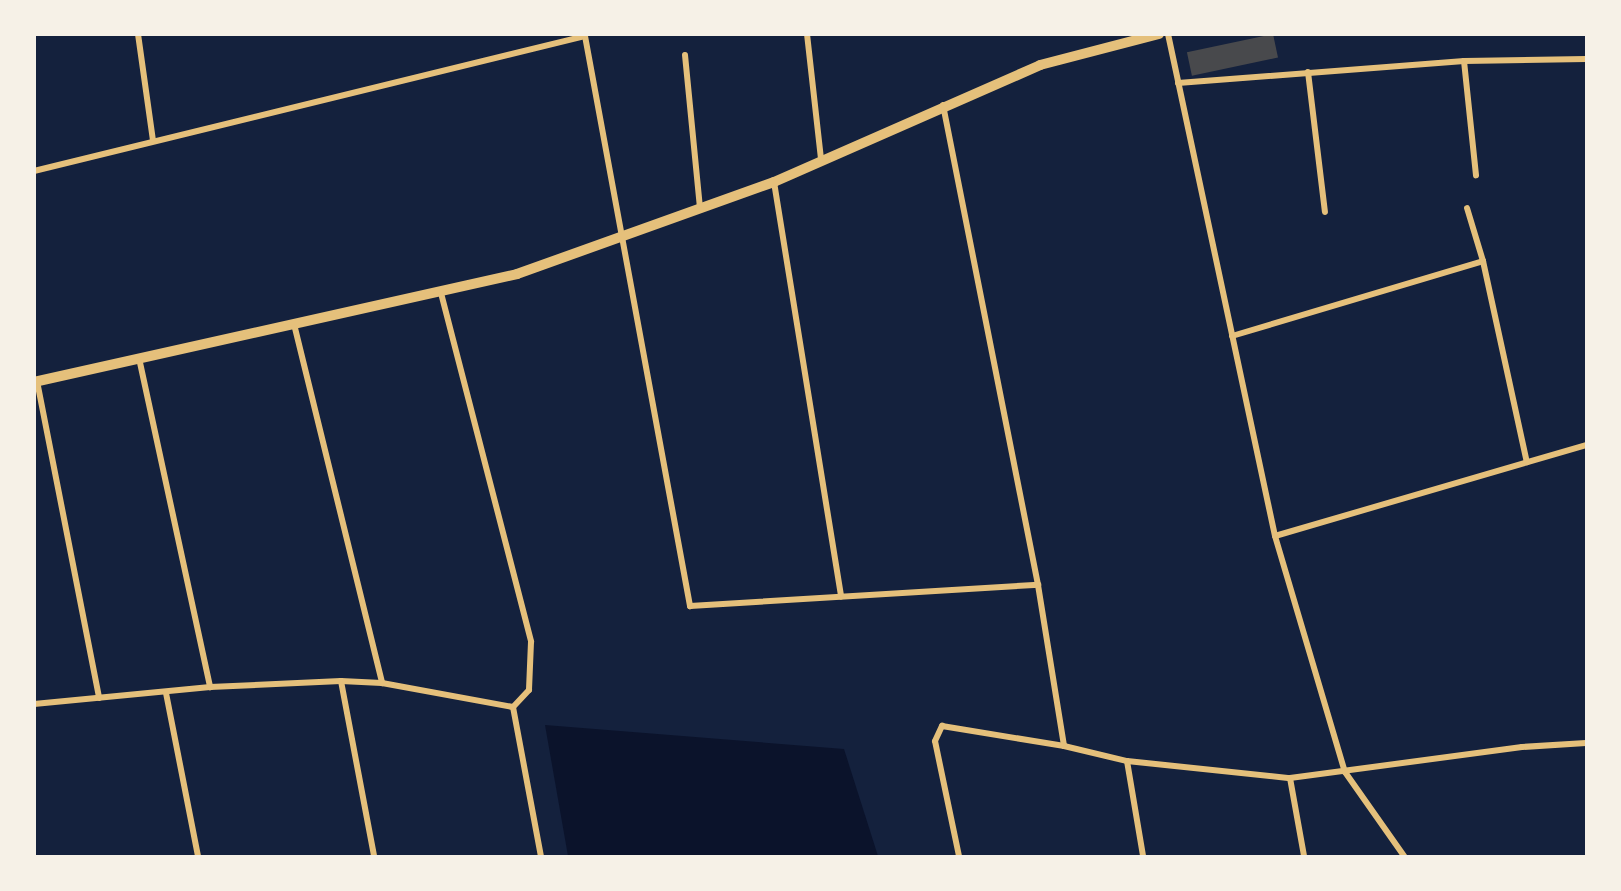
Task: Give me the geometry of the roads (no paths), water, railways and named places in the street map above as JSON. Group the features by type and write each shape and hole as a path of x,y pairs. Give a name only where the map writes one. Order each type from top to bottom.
{"street":[{"path":"138,34 153,141"},
{"path":"807,34 821,158"},
{"path":"99,698 36,381 441,293 517,274 624,238 774,182 821,158 1041,65 1159,34"},
{"path":"1168,34 1275,536 1345,772 1404,856"},
{"path":"34,171 585,36 690,606 1038,585"},
{"path":"685,55 700,208"},
{"path":"1178,83 1464,61 1587,59"},
{"path":"1464,61 1476,175"},
{"path":"1308,72 1325,212"},
{"path":"943,105 1038,585 1064,746"},
{"path":"774,182 841,597"},
{"path":"1467,208 1483,261 1527,462"},
{"path":"1232,336 1483,261"},
{"path":"441,293 531,642 528,690 513,707"},
{"path":"294,324 382,683"},
{"path":"139,358 210,687"},
{"path":"1275,536 1587,445"},
{"path":"34,704 210,687 341,681 382,683 513,707"},
{"path":"341,681 374,856"},
{"path":"165,693 198,856"},
{"path":"513,707 541,856"},
{"path":"959,856 935,741 942,726 1064,746 1127,761 1290,778 1522,747 1587,743"},
{"path":"1127,761 1143,856"},
{"path":"1290,778 1304,856"}],"water":[{"path":"545,725 844,749 878,856 568,856"}]}
